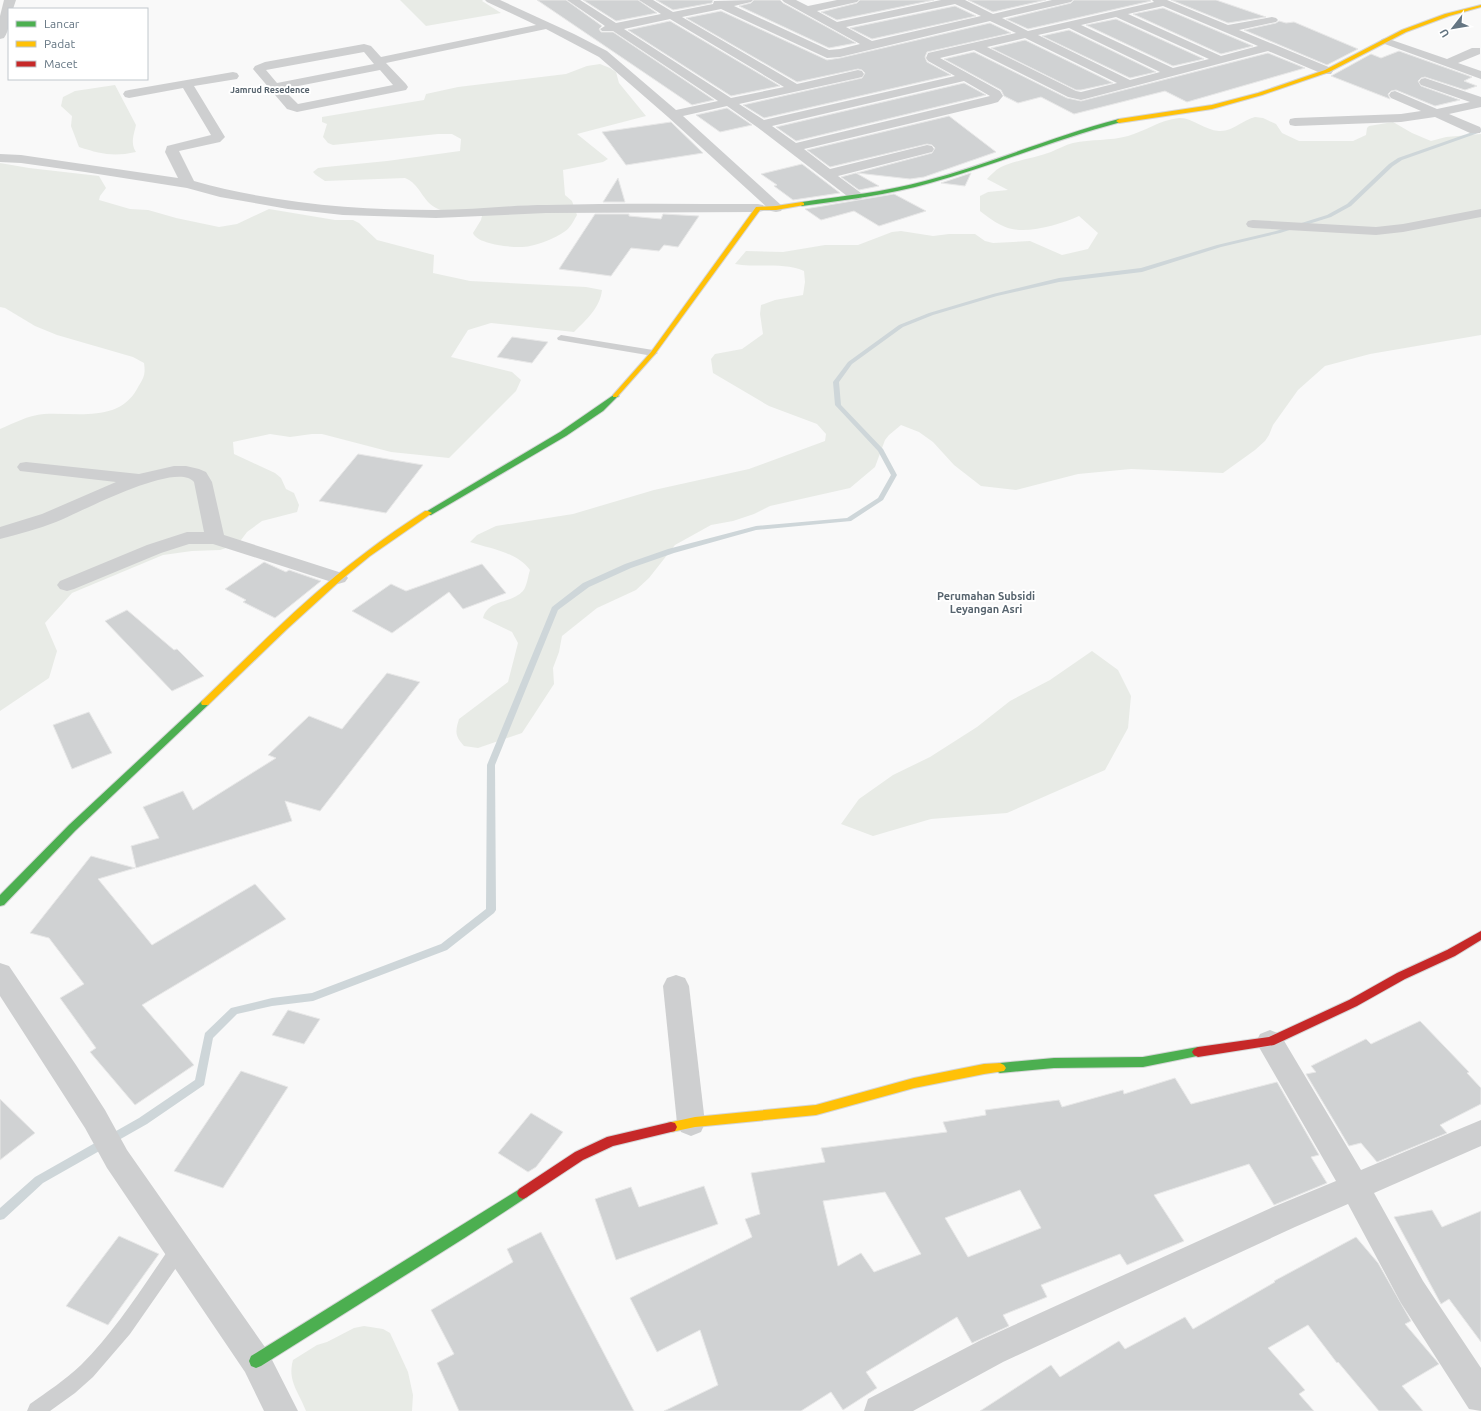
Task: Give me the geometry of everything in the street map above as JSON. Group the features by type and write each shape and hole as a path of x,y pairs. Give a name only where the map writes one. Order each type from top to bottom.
{"street":[{"path":"1,32 10,0"},
{"path":"491,0 590,46 614,62 776,208"},
{"path":"573,0 762,124 856,196"},
{"path":"646,0 795,88"},
{"path":"570,36 672,16 717,3 747,0"},
{"path":"788,0 870,45"},
{"path":"806,10 853,0"},
{"path":"836,26 956,0 1127,83"},
{"path":"717,3 827,54 840,54 870,45 1067,0"},
{"path":"793,148 988,101 997,96 968,77 932,57 1160,1 1327,71"},
{"path":"0,158 50,163 188,184 220,193 288,205 343,211 436,214 546,209 776,208 899,188 956,174 1063,136 1107,124 1157,115 1200,110 1230,103 1302,81 1327,71 1386,41 1404,30 1481,6"},
{"path":"1116,13 1219,59"},
{"path":"1226,29 1272,20"},
{"path":"1070,24 1171,72"},
{"path":"274,87 546,26"},
{"path":"1386,41 1481,74"},
{"path":"976,46 1077,96 1268,46"},
{"path":"364,48 367,48 381,64 402,87 295,108 290,106 259,69 260,67 364,48"},
{"path":"1447,63 1476,51"},
{"path":"673,114 858,74"},
{"path":"129,94 233,76"},
{"path":"762,124 968,77"},
{"path":"1425,82 1481,102"},
{"path":"186,84 218,136 218,138 215,139 172,149 172,152 188,184"},
{"path":"1395,95 1475,130"},
{"path":"1295,122 1401,118 1436,113 1481,102"},
{"path":"828,174 927,150"},
{"path":"0,902 72,828 256,657 338,578 411,523 563,434 600,409 620,391 654,353 695,293 758,208"},
{"path":"1253,224 1359,231 1385,230 1481,213"},
{"path":"26,467 140,479"},
{"path":"0,533 41,522 99,495 140,479 181,471 199,476 205,490 215,538"},
{"path":"67,585 154,549 188,538 215,538 338,578"},
{"path":"256,1361 462,1233 579,1156 611,1141 691,1123 816,1110 914,1083 984,1069 1054,1063 1143,1062 1217,1049 1270,1042 1353,1003 1401,976 1451,953 1481,935"},
{"path":"0,974 95,1119 117,1159 256,1361 282,1411"},
{"path":"676,986 691,1123"},
{"path":"1270,1042 1355,1187 1412,1292 1481,1398"},
{"path":"880,1411 992,1351 1284,1217 1481,1133"}],"lane":[{"path":"561,338 654,353"},
{"path":"36,1410 81,1377 105,1352 179,1249"}],"shaded area":[{"path":"400,0 483,0 482,1 501,13 426,26"},
{"path":"600,64 616,72 619,83 646,116 577,134 608,159 603,162 563,170 565,195 572,201 577,215 566,231 543,242 530,246 517,247 498,245 482,241 473,233 482,216 446,212 439,209 428,202 415,185 405,178 325,181 313,172 318,168 387,161 460,151 461,139 452,134 438,134 333,145 328,143 323,137 327,124 322,122 322,117 424,100 426,94 458,87 566,74 587,66"},
{"path":"115,85 136,125 133,145 136,152 107,154 79,147 71,126 72,116 61,106 63,97 75,91"},
{"path":"1255,117 1263,118 1276,124 1282,133 1299,141 1353,141 1366,135 1367,128 1369,126 1393,122 1412,133 1431,141 1446,137 1481,134 1481,335 1370,354 1325,366 1298,390 1273,425 1265,441 1223,473 1131,469 1078,474 1016,490 981,486 954,465 933,442 919,432 901,425 885,440 875,467 850,488 770,506 754,514 733,521 711,525 675,545 649,578 636,590 597,608 562,636 559,652 553,668 554,684 522,733 478,748 464,746 461,743 457,736 459,719 508,682 518,643 512,632 483,618 490,608 518,595 523,591 530,570 525,564 511,555 470,542 477,535 496,526 573,514 654,490 749,469 825,441 826,434 817,424 769,406 713,373 711,359 715,354 742,349 763,334 760,314 761,305 775,300 803,295 805,282 804,271 796,268 779,266 735,264 746,251 783,252 825,245 858,245 892,232 901,231 933,236 949,234 975,234 985,241 993,243 1030,241 1062,255 1088,249 1098,233 1079,216 1055,225 1028,230 1008,228 991,219 980,211 980,196 988,192 1008,190 987,179 1001,167 1051,152 1070,144 1128,136 1172,119 1189,119 1208,128 1224,131"},
{"path":"0,163 99,176 106,188 99,200 130,209 148,210 176,218 219,227 237,224 269,209 335,220 353,220 359,223 377,240 434,255 433,273 470,281 586,287 602,290 601,296 592,313 574,332 491,323 468,330 451,357 512,372 521,380 516,391 449,458 391,452 322,434 290,437 270,434 233,442 234,454 275,473 281,478 286,489 294,493 299,505 297,512 262,521 247,532 238,544 220,550 192,551 163,555 72,593 45,623 57,651 49,678 0,711 0,429 38,415 95,414 119,407 129,400 137,389 144,377 145,371 144,363 133,357 57,335 35,326 5,308 0,307"},
{"path":"1092,651 1118,670 1131,696 1128,728 1105,770 1007,813 931,819 873,836 841,824 859,799 893,775 930,757 977,727 1010,701 1050,680"},
{"path":"364,1326 383,1329 390,1333 408,1372 413,1395 412,1411 306,1411 293,1380 293,1360 317,1345 327,1342 354,1328"}],"building":[{"path":"537,0 566,0 602,26 599,29 601,32 613,32 714,100 692,105"},
{"path":"583,0 638,0 657,13 616,21"},
{"path":"656,0 713,0 712,3 673,10"},
{"path":"754,0 780,0 856,43 829,48 739,6 751,3"},
{"path":"860,0 934,0 837,20 821,12 857,3"},
{"path":"968,0 1046,0 993,12"},
{"path":"1074,0 1151,1 1028,29 1006,19 1071,3"},
{"path":"1171,0 1216,0 1266,17 1228,23"},
{"path":"955,6 976,16 872,39 850,28"},
{"path":"1163,8 1253,46 1221,54 1133,14"},
{"path":"721,11 827,60 990,23 1011,33 927,52 925,57 927,62 951,75 764,118 743,105 862,78 865,73 858,69 797,82 686,18"},
{"path":"1116,19 1204,59 1173,66 1086,25"},
{"path":"670,21 780,86 731,96 628,30"},
{"path":"1279,21 1286,23 1294,22 1358,49 1327,65 1244,30"},
{"path":"1069,30 1156,72 1130,78 1042,36"},
{"path":"1025,40 1113,83 1076,90 991,48"},
{"path":"1399,51 1472,77 1464,81 1477,86 1465,90 1425,77 1421,78 1418,81 1421,86 1460,100 1435,106 1396,90 1391,91 1388,94 1390,99 1331,76 1371,54 1381,58"},
{"path":"974,52 1067,98 1081,101 1268,53 1305,68 1187,102 1165,91 1074,114 1041,97 1018,103 1004,96 1001,90 944,59"},
{"path":"964,83 986,95 796,141 776,127"},
{"path":"727,108 752,125 720,132 696,115"},
{"path":"949,116 996,152 924,177 910,179 857,173 932,153 935,148 932,145 927,144 830,167 807,150"},
{"path":"671,122 703,153 626,165 602,132"},
{"path":"802,164 840,193 793,200 774,186 777,185 761,174"},
{"path":"856,173 879,186 859,190 841,177"},
{"path":"971,173 965,186 941,183"},
{"path":"618,178 625,202 603,202"},
{"path":"894,194 926,211 879,226 854,211 821,220 805,209"},
{"path":"595,214 629,214 629,216 661,219 663,214 699,216 678,247 664,245 659,251 631,248 611,276 559,269"},
{"path":"512,337 548,342 532,363 497,357"},
{"path":"358,454 423,465 386,513 319,501"},
{"path":"264,562 286,572 289,570 321,581 275,618 243,602 246,600 225,589"},
{"path":"482,564 506,593 463,609 449,592 392,633 352,611 391,584 406,591"},
{"path":"127,610 174,650 177,649 204,676 172,691 105,621"},
{"path":"387,673 420,682 320,811 285,801 292,821 136,868 131,846 159,838 143,807 183,791 193,810 276,758 268,755 309,716 342,729"},
{"path":"89,712 112,753 72,769 53,725"},
{"path":"91,856 135,868 98,879 152,945 255,884 286,919 142,1005 194,1065 135,1105 90,1052 96,1048 60,998 84,984 49,938 30,933"},
{"path":"288,1010 320,1019 304,1044 272,1035"},
{"path":"1420,1021 1469,1072 1467,1073 1481,1088 1481,1104 1440,1125 1447,1133 1377,1162 1361,1143 1349,1146 1306,1074 1316,1072 1311,1066 1366,1039 1371,1044"},
{"path":"241,1071 288,1087 223,1188 174,1171"},
{"path":"1175,1078 1191,1104 1277,1082 1319,1155 1311,1157 1327,1183 1274,1205 1249,1164 1154,1195 1184,1241 1127,1265 1120,1254 1041,1285 1047,1297 1003,1315 1009,1326 972,1343 957,1317 866,1372 877,1388 843,1410 831,1392 801,1411 664,1411 718,1385 700,1330 657,1352 630,1298 752,1237 745,1219 760,1214 751,1173 825,1162 821,1148 947,1132 943,1122 986,1115 985,1110 1059,1100 1062,1107 1123,1090 1124,1094","holes":["1020,1190 1041,1228 968,1257 945,1218","885,1192 921,1254 874,1272 861,1253 838,1266 823,1201"]},
{"path":"0,1099 35,1133 0,1160"},
{"path":"531,1113 563,1132 536,1167 528,1172 498,1153"},
{"path":"704,1186 718,1224 616,1260 595,1199 631,1187 639,1207"},
{"path":"1432,1210 1442,1227 1481,1211 1481,1342 1449,1299 1441,1304 1394,1217"},
{"path":"541,1232 634,1411 459,1411 437,1363 454,1354 431,1310 513,1262 507,1249"},
{"path":"119,1236 159,1254 108,1325 66,1306"},
{"path":"1356,1237 1378,1263 1411,1321 1405,1324 1439,1364 1402,1386 1423,1411 1379,1411 1338,1362 1337,1363 1308,1325 1268,1348 1305,1390 1299,1394 1314,1411 980,1411 1051,1365 1060,1377 1119,1341 1125,1349 1185,1317 1193,1329 1275,1282 1274,1281"}],"waterway":[{"path":"0,1215 39,1180 143,1121 200,1082 208,1036 234,1011 272,1002 313,997 444,947 491,910 491,765 555,609 586,585 628,566 671,551 756,528 849,520 881,499 894,475 881,450 838,405 836,382 850,363 901,326 931,314 995,295 1059,280 1142,270 1219,246 1278,232 1329,216 1349,205 1391,165 1400,159 1481,130"}],"traffic: fast":[{"path":"802,204 881,192 928,182 1071,134 1119,121"},
{"path":"428,513 563,434 600,409 615,396"},
{"path":"0,902 72,828 205,703"},
{"path":"1000,1068 1054,1063 1143,1062 1198,1052"},
{"path":"256,1361 462,1233 523,1193"}],"traffic: slow":[{"path":"1119,121 1212,107 1260,94 1327,71 1404,31 1447,15 1481,6"},
{"path":"615,396 653,353 758,208 776,208 802,204"},
{"path":"205,703 284,627 339,577 397,533 428,513"},
{"path":"671,1127 695,1122 816,1110 914,1083 984,1069 1000,1068"}],"traffic: jam":[{"path":"1198,1052 1270,1042 1353,1003 1401,976 1451,953 1481,935"},
{"path":"523,1193 579,1156 611,1141 671,1127"}],"district":[{"name":"Jamrud Resedence","path":"270,90"},
{"name":"Perumahan Subsidi Leyangan Asri","path":"986,602"}]}
